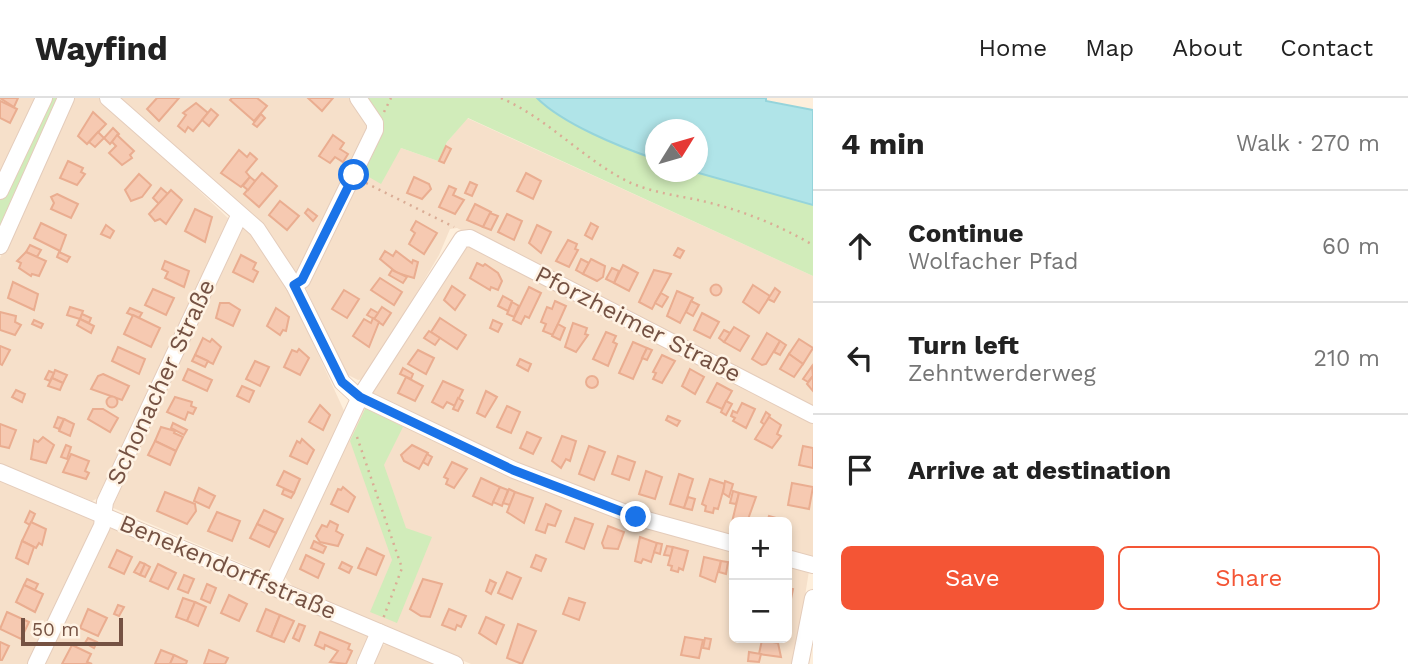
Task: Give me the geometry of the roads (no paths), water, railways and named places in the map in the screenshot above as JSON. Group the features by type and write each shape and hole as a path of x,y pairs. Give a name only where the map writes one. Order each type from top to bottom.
{"street":[{"path":"0,191 44,98"},
{"path":"0,246 66,98"},
{"path":"108,98 257,229 294,285 342,382 360,397 513,470 636,517 729,543"},
{"path":"294,285 302,280 375,130 375,123 358,98"},
{"name":"Schonacher Straße","path":"36,664 102,526 105,502 239,215"},
{"name":"Pforzheimer Straße","path":"360,397 461,239 470,238 813,415"},
{"path":"272,585 360,397"},
{"name":"Benekendorffstraße","path":"0,472 455,664"},
{"path":"792,559 813,565"},
{"path":"800,664 813,598"},
{"path":"365,664 379,632"}],"water":[{"path":"537,98 766,98 766,101 813,110 813,205 708,176 708,119 645,119 645,155 577,126"}]}
